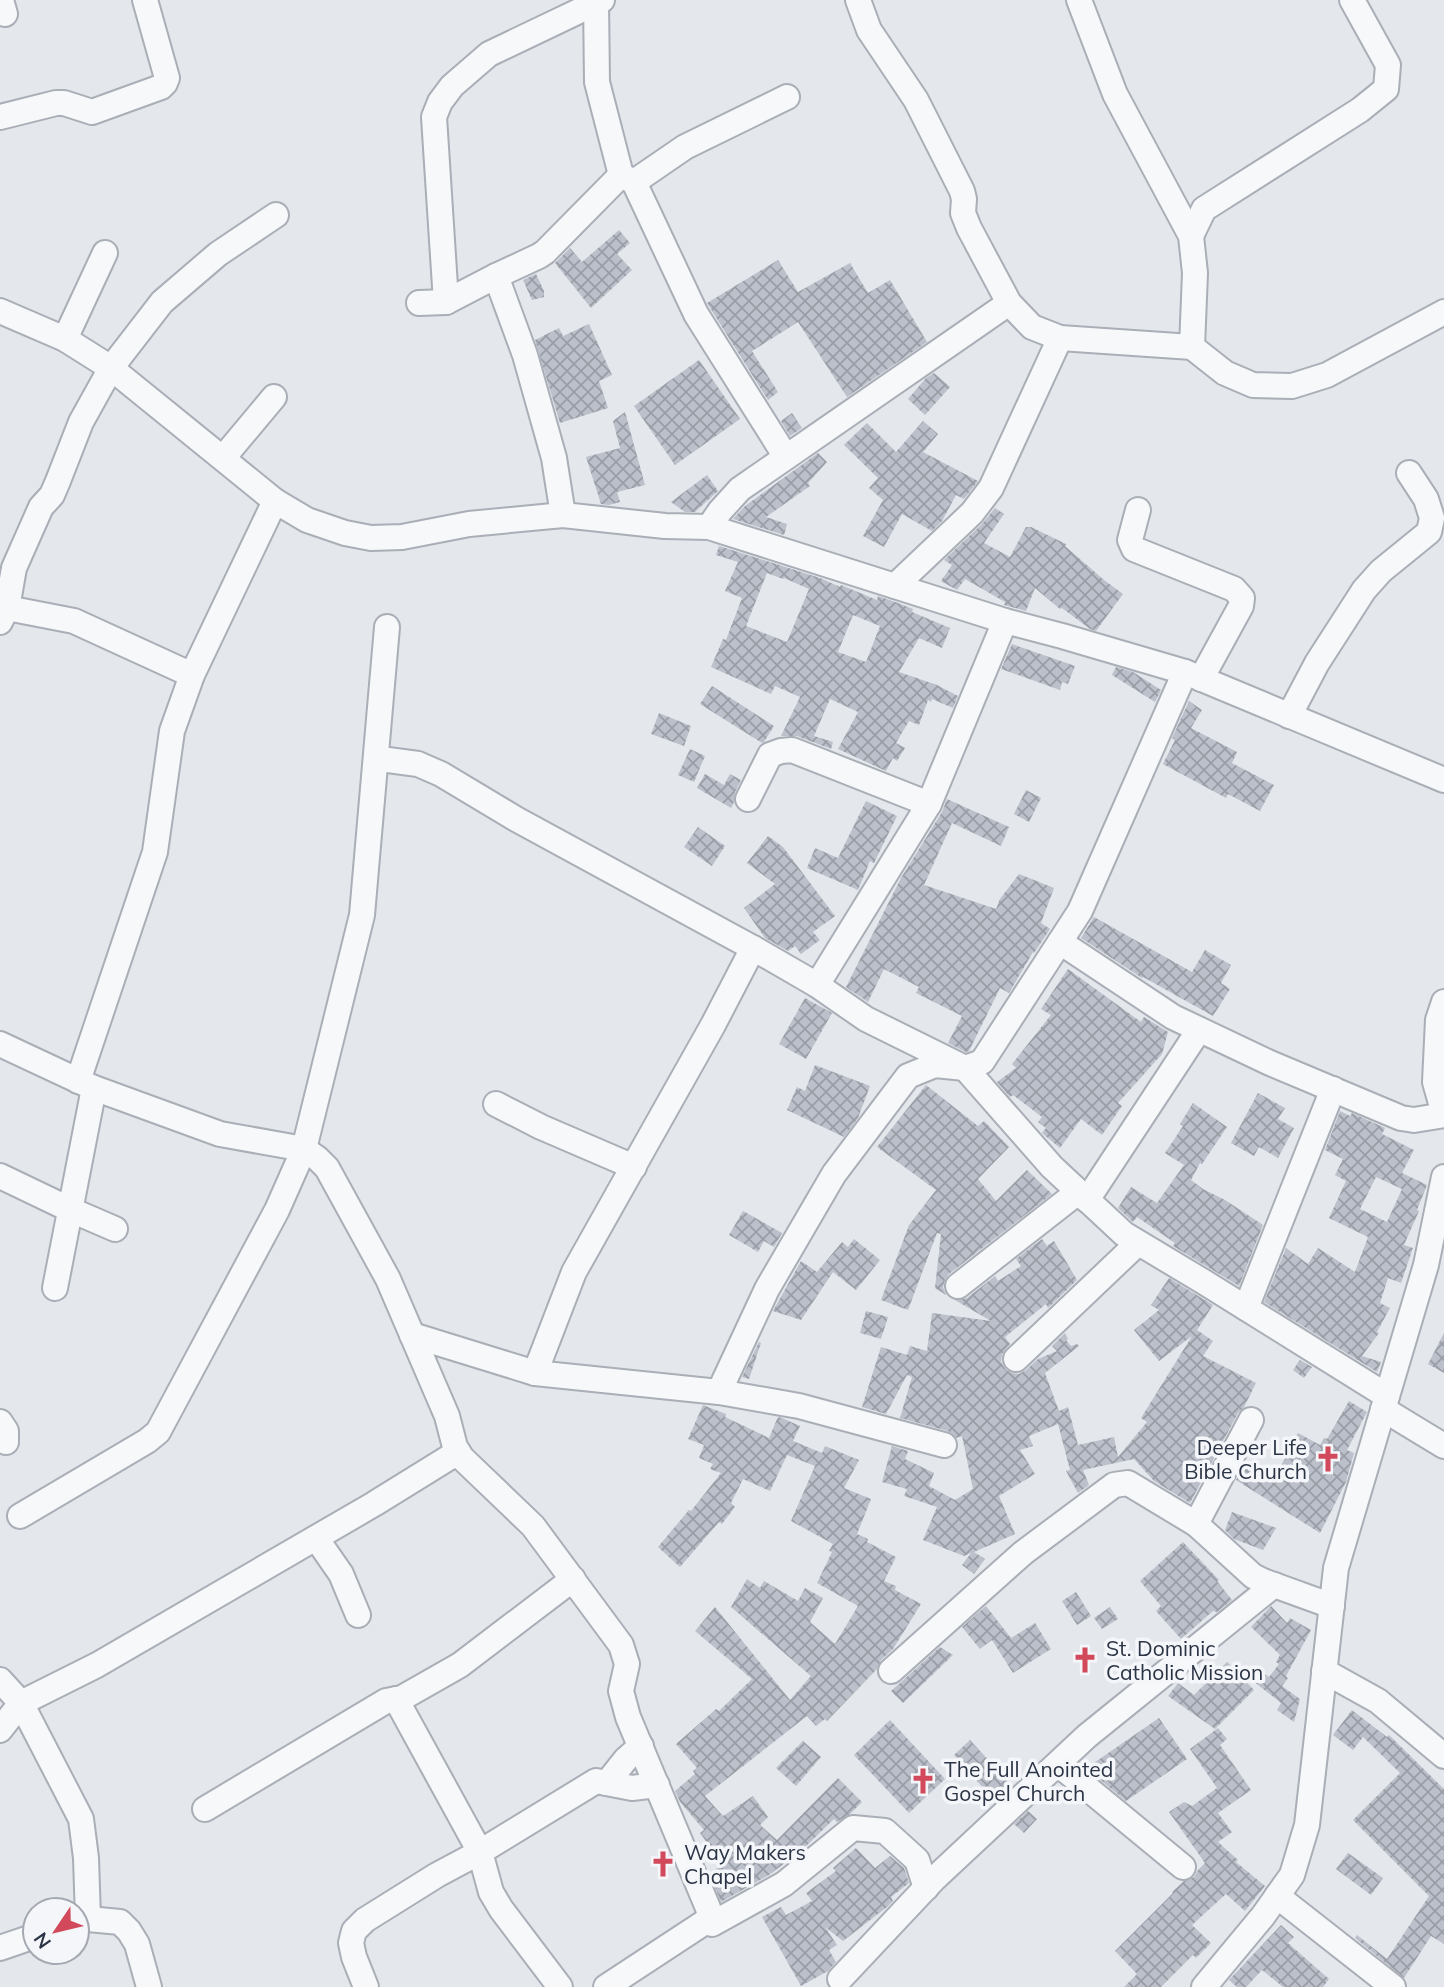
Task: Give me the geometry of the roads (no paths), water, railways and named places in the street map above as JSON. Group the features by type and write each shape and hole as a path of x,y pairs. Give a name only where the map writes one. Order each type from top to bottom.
{"street":[{"path":"0,117 56,103 92,112 166,83 167,78 145,0"},
{"path":"858,0 869,30 916,100 962,191 963,213 969,228 1009,303 1031,327 1060,338 1192,347 1225,373 1253,385 1292,386 1327,375 1444,312"},
{"path":"1079,0 1115,94 1191,236 1195,273 1192,347"},
{"path":"1191,236 1204,209 1360,110 1386,89 1388,65 1352,0"},
{"path":"446,302 434,117 440,102 452,86 489,54 598,1 597,82 628,178 696,314 786,457"},
{"path":"419,303 446,302 545,252 628,178 787,97"},
{"path":"192,675 74,621 3,615 14,568 41,507 52,495 81,422 111,368 162,302 218,254 276,215"},
{"path":"65,339 105,253"},
{"path":"496,276 525,355 554,458 563,515"},
{"path":"709,527 740,489 1009,303"},
{"path":"0,310 65,339 111,368 275,501 307,520 345,533 371,538 402,537 469,524 563,515 665,526 709,527 1005,621 1193,675 1444,780"},
{"path":"895,586 972,513 991,488 1060,338"},
{"path":"223,458 274,397"},
{"path":"1289,716 1317,663 1364,590 1381,571 1429,532 1432,518 1426,499 1409,473"},
{"path":"55,1288 71,1210 86,1085 155,852 172,731 192,675 275,501"},
{"path":"719,1392 767,1289 834,1174 908,1076 935,1065 965,1068 982,1062 1080,911 1193,675 1241,606 1242,598 1234,589 1134,549 1130,540 1138,510"},
{"path":"817,985 929,804 1005,621"},
{"path":"20,1516 159,1432 277,1210 304,1149 362,915 387,627"},
{"path":"748,799 770,755 792,750 929,804"},
{"path":"376,761 418,764 441,774 516,819 753,948 817,985 866,1019 965,1068 1052,1167 1124,1234 1246,1308 1385,1402 1444,1446"},
{"path":"1059,942 1173,1017 1401,1118 1414,1120 1444,1114 1436,1082 1438,1020 1444,1002"},
{"path":"535,1373 574,1272 753,948"},
{"path":"958,1286 1083,1196 1199,1030"},
{"path":"0,1044 86,1085 220,1134 304,1149 327,1168 388,1279 447,1416 458,1452 533,1527 621,1645 627,1664 621,1691 628,1717 710,1916 705,1922 607,1987"},
{"path":"1246,1308 1333,1089"},
{"path":"496,1104 541,1127 634,1167"},
{"path":"0,1176 115,1228"},
{"path":"1215,1984 1292,1875 1307,1825 1336,1568 1426,1265 1444,1177"},
{"path":"1016,1359 1138,1243"},
{"path":"412,1335 535,1373 719,1392 799,1406 944,1445"},
{"path":"1196,1524 1251,1420"},
{"path":"0,1730 21,1703 97,1665 458,1452"},
{"path":"891,1671 1023,1553 1114,1485 1128,1483 1196,1524 1254,1576 1332,1606"},
{"path":"316,1538 341,1574 358,1615"},
{"path":"205,1809 386,1701 402,1698 460,1665 573,1579"},
{"path":"840,1979 926,1888 1058,1763 1274,1585"},
{"path":"1324,1671 1378,1701 1444,1756"},
{"path":"0,1680 21,1703 82,1819 86,1858 84,1896"},
{"path":"396,1699 480,1852 491,1892 500,1909 560,1987"},
{"path":"607,1783 626,1759 641,1746"},
{"path":"1058,1763 1183,1867"},
{"path":"366,1987 351,1943 354,1931 365,1920 596,1780 632,1788 657,1785"},
{"path":"705,1922 712,1924 784,1884 853,1828 885,1830 917,1860 926,1888"},
{"path":"1277,1896 1393,1987"},
{"path":"91,1920 120,1922 130,1931 137,1944 149,1987"},
{"path":"0,1948 21,1941"}],"place":[{"name":"Deeper Life Bible Church","path":"1328,1459"},
{"name":"St. Dominic Catholic Mission","path":"1085,1660"},
{"name":"The Full Anointed Gospel Church","path":"923,1781"},
{"name":"Way Makers Chapel","path":"663,1864"}]}
